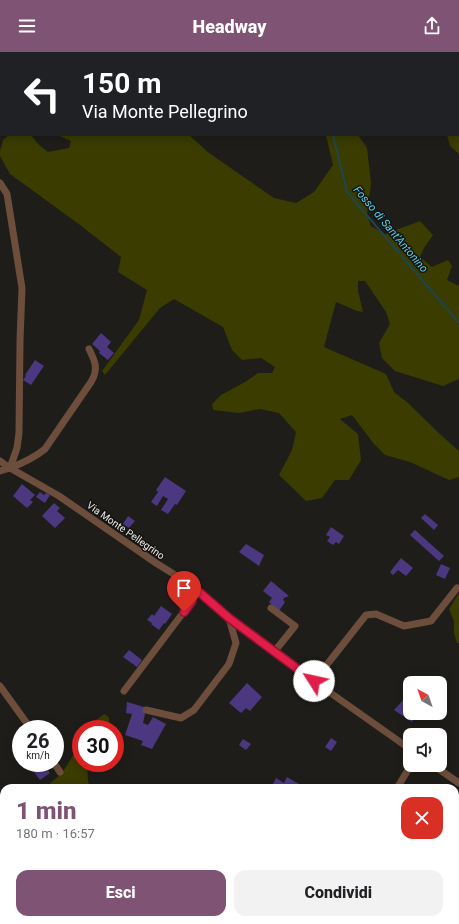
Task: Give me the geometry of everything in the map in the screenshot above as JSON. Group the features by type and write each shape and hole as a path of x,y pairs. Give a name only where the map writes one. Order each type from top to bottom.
{"street":[{"path":"0,182 7,194 22,288 19,433 17,448 10,468"},
{"path":"0,471 30,460 45,449 91,382 96,366 89,349"},
{"name":"Via Monte Pellegrino","path":"0,461 59,496 156,563 191,585 229,618 274,652 403,744"},
{"path":"124,691 192,601 191,585"},
{"path":"314,681 366,615 376,614 404,626 431,621 457,588"},
{"path":"271,608 294,626 274,652"},
{"path":"146,710 181,718 194,710 229,664 236,643 229,618"},
{"path":"0,686 25,720"},
{"path":"399,784 407,772"},
{"path":"443,772 459,783"}],"shaded area":[{"path":"8,136 32,136 39,145 48,152 69,148 71,141 60,136 190,136 209,153 274,198 296,203 314,192 333,165 326,136 359,136 367,148 371,183 367,215 371,226 385,234 420,221 433,235 420,257 432,267 448,260 452,266 447,280 459,286 459,379 443,386 395,371 382,358 379,343 390,324 386,312 365,281 358,281 358,291 363,312 336,302 324,347 386,374 394,392 408,403 459,451 459,477 449,480 410,462 385,455 374,444 352,415 340,419 358,434 361,460 349,480 335,480 322,498 306,501 279,475 292,450 296,432 279,413 260,409 239,413 213,410 212,404 221,395 258,373 272,373 275,367 261,358 242,360 232,350 223,327 174,299 160,308 105,375 102,371 139,320 147,290 118,272 121,257 10,174 0,156 3,140"},
{"path":"447,136 459,136 459,154 450,146"},
{"path":"459,593 459,643 457,643 454,633 454,621 449,609"},
{"path":"104,714 109,717 109,720 96,720"},
{"path":"72,757 72,772 88,772 89,784 50,784 64,772"}],"building":[{"path":"101,333 111,342 107,347 114,353 108,360 99,353 100,351 92,344"},
{"path":"35,360 44,366 31,385 23,380"},
{"path":"165,477 186,491 177,505 175,504 168,514 161,510 168,499 163,496 157,506 151,502 158,492 156,490"},
{"path":"22,484 35,495 30,500 33,502 27,508 13,496"},
{"path":"40,492 44,495 46,493 50,495 45,503 36,497"},
{"path":"54,503 60,508 57,511 65,518 55,528 42,516"},
{"path":"425,514 438,525 434,530 421,518"},
{"path":"128,516 135,521 129,528 123,524"},
{"path":"331,527 344,536 339,544 336,542 333,545 327,541 330,537 326,535"},
{"path":"415,530 444,556 439,561 410,535"},
{"path":"246,544 264,555 259,566 239,552"},
{"path":"401,558 413,568 406,576 398,570 393,575 390,572"},
{"path":"441,564 450,568 445,579 436,575"},
{"path":"271,581 289,596 284,598 283,600 285,602 279,611 269,602 272,598 263,591"},
{"path":"161,606 172,614 159,630 147,620 152,614 154,616"},
{"path":"129,650 142,660 137,667 123,657"},
{"path":"247,683 262,697 250,711 246,708 241,713 229,703"},
{"path":"403,700 403,716 394,710"},
{"path":"127,702 144,707 143,711 145,714 143,723 148,725 153,717 166,724 152,749 141,745 143,741 125,735 132,714 126,713"},
{"path":"331,738 337,742 331,751 325,747"},
{"path":"243,739 251,744 246,750 239,745"},
{"path":"34,772 49,772 50,773 40,780"},
{"path":"287,777 299,784 273,784 276,778 284,783"}],"waterway":[{"name":"Fosso di Sant'Antonino","path":"333,136 347,192 459,323"}],"route":[{"path":"184,612 192,601 191,585 229,618 314,681"}]}
